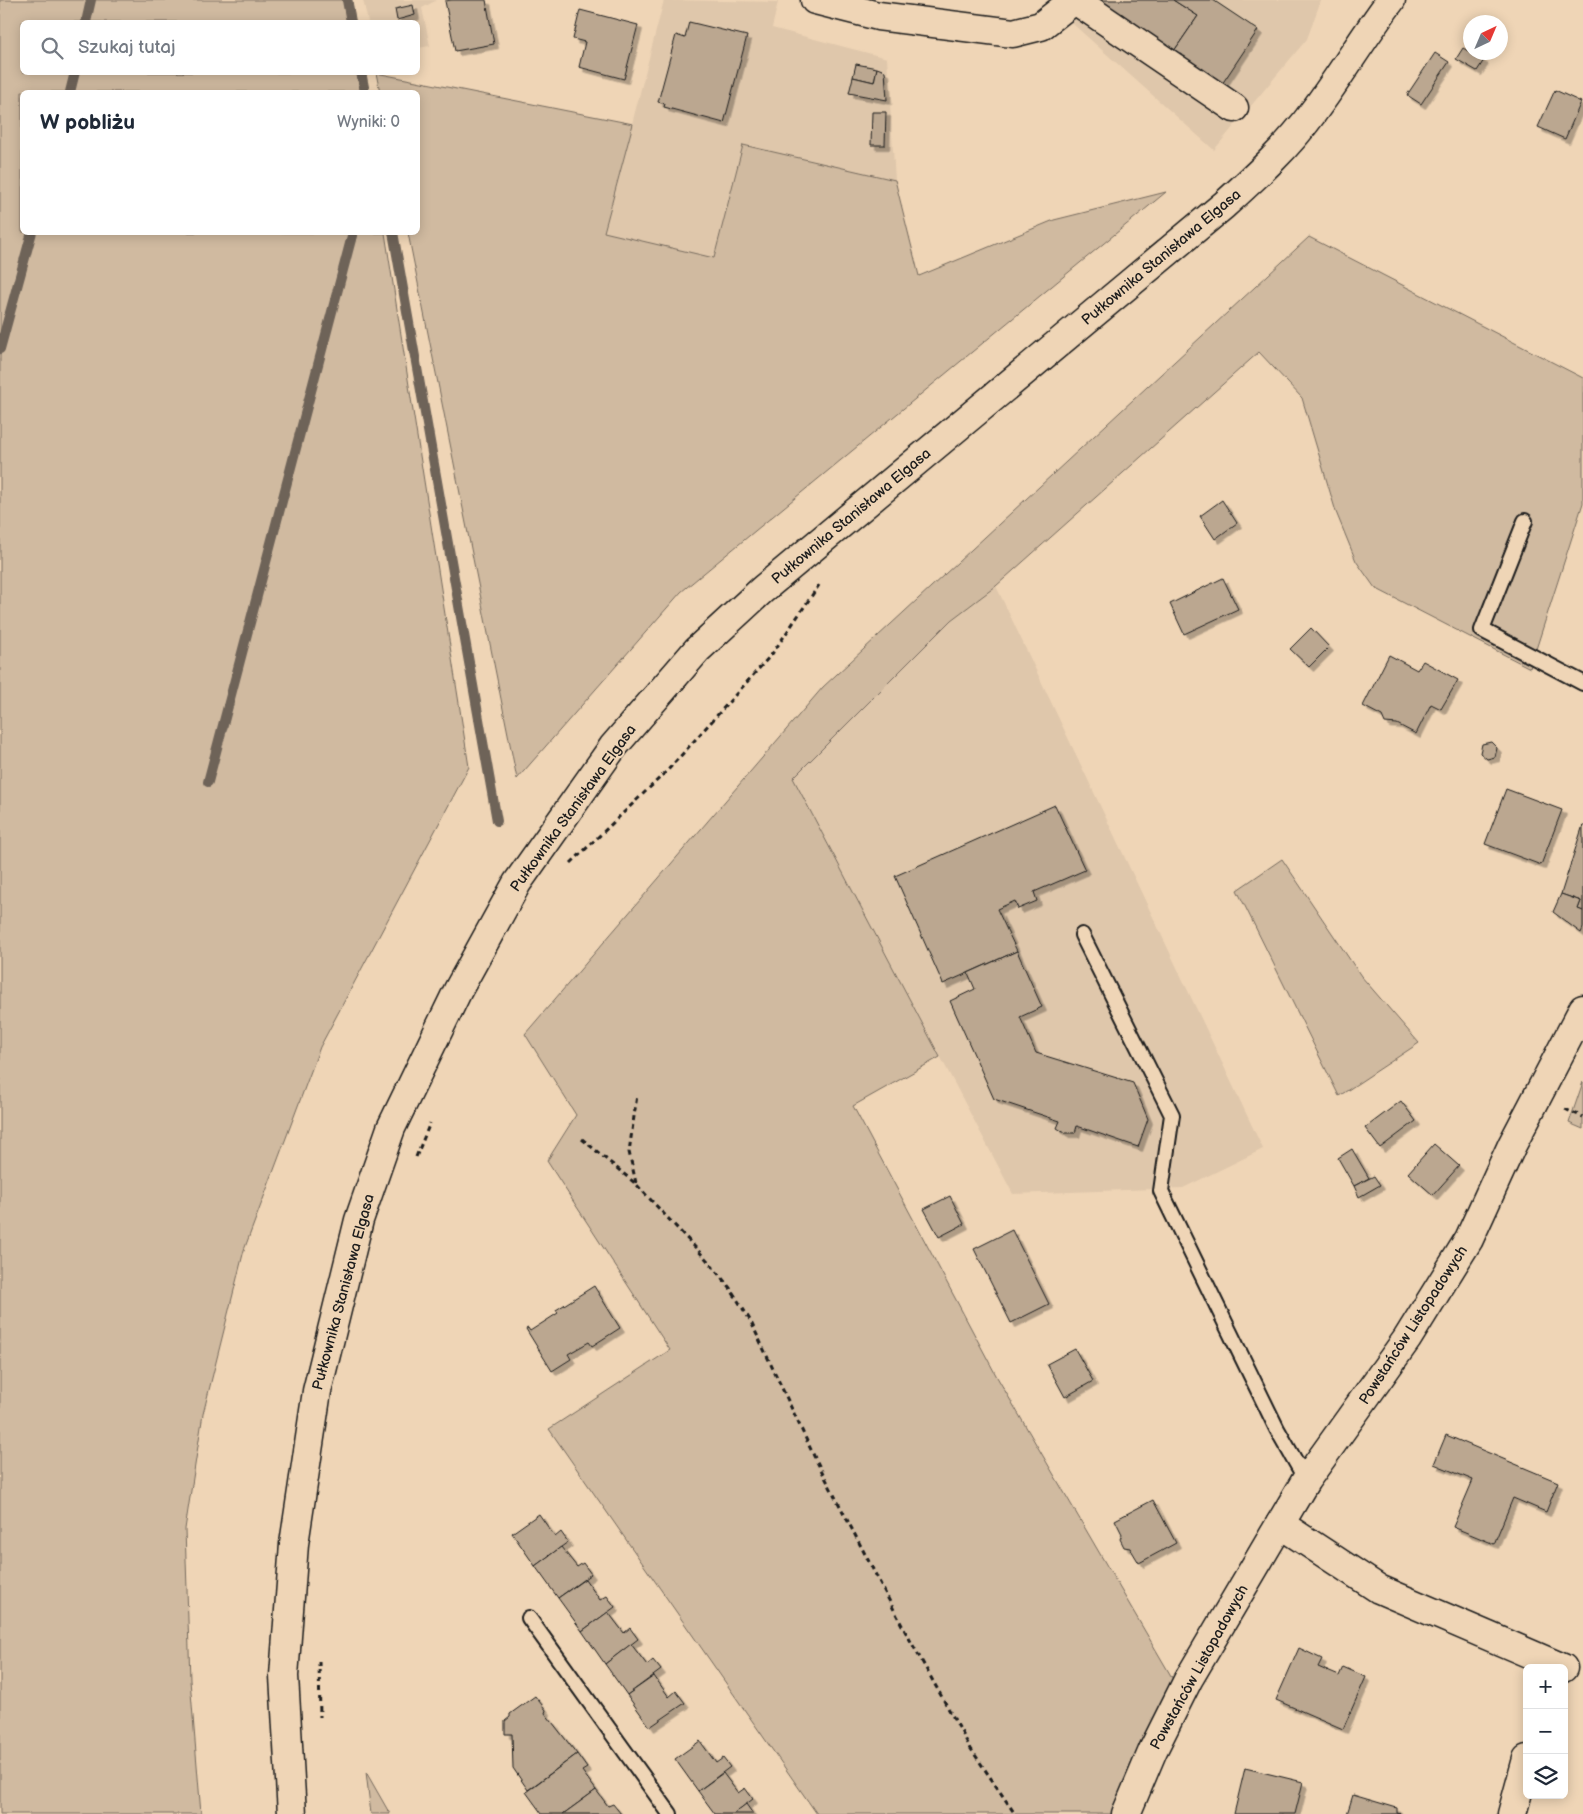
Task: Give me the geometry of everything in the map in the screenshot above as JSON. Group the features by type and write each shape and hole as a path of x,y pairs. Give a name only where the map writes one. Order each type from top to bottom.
{"street":[{"path":"815,0 878,16 1013,32 1041,26 1075,0 1234,108"},
{"name":"Pułkownika Stanisława Elgasa","path":"1356,47 1369,0"},
{"name":"Pułkownika Stanisława Elgasa","path":"292,1814 284,1676 294,1544 317,1391 359,1220 391,1128 458,990 517,883 613,747 697,650 762,590 1224,205 1271,161 1314,112 1356,47 1390,0"},
{"name":"Powstańców Listopadowych","path":"1126,1814 1153,1750 1188,1680 1306,1480 1407,1339 1469,1239 1512,1145 1583,1009"},
{"path":"1280,1524 1379,1590 1551,1664"},
{"path":"1568,1671 1583,1676"},
{"path":"1512,1814 1523,1774"}],"lane":[{"path":"1525,521 1482,630 1583,683"},
{"path":"1082,935 1172,1115 1161,1191 1277,1429 1306,1480"},
{"path":"529,1618 670,1814"}],"path":[{"path":"565,870 668,770 772,654 823,580"},
{"path":"636,1184 629,1152 638,1095"},
{"path":"416,1158 431,1123"},
{"path":"582,1139 636,1184 707,1260 730,1288 750,1320 814,1456 905,1631 970,1749 1015,1814"},
{"path":"319,1660 320,1720"}],"shaded area":[{"path":"0,0 352,0 355,20 20,20 20,75 362,75 365,90 20,90 20,235 385,235 469,767 320,1047 244,1250 203,1414 185,1529 190,1680 201,1814 0,1814"},
{"path":"363,0 437,0 422,8 430,46 420,48 420,20 368,20"},
{"path":"664,0 778,2 772,28 887,58 895,180 743,145 714,258 604,232"},
{"path":"1046,0 1321,0 1307,39 1214,150"},
{"path":"376,75 386,75 633,124 604,232 714,258 743,145 895,180 919,276 1054,220 1166,192 681,592 517,779 408,235 420,235 420,90 380,90"},
{"path":"1309,237 1583,378 1583,503 1530,668 1375,588 1356,561 1336,512 1302,398 1259,352 996,586 951,620 793,778 940,1057 853,1106 997,1377 1174,1681 1152,1719 1114,1814 817,1814 549,1429 670,1350 547,1161 576,1115 525,1034 823,687"},
{"path":"996,586 1263,1149 1183,1188 1013,1194 793,778 951,620"},
{"path":"1282,859 1361,976 1419,1043 1339,1096 1237,890"},
{"path":"1583,1082 1583,1129 1569,1123"},
{"path":"366,1772 390,1814 371,1814"}],"building":[{"path":"486,0 494,44 455,51 445,1"},
{"path":"1099,0 1173,0 1198,16 1174,51"},
{"path":"1173,0 1213,0 1258,30 1222,84 1174,51 1198,16"},
{"path":"413,5 415,15 397,20 395,9"},
{"path":"580,10 638,25 624,79 579,67 585,42 573,39"},
{"path":"689,22 747,36 724,123 664,107 665,104 658,102 676,35 685,38"},
{"path":"1463,48 1463,60 1484,60 1477,71 1456,59"},
{"path":"1435,53 1449,62 1421,104 1407,95"},
{"path":"856,64 877,68 874,82 853,77"},
{"path":"877,68 885,71 887,100 849,93 853,77 874,82"},
{"path":"1555,90 1581,102 1565,139 1538,127"},
{"path":"872,112 886,112 885,145 871,145"},
{"path":"1222,500 1237,523 1215,539 1200,516"},
{"path":"1223,578 1238,609 1184,634 1170,604"},
{"path":"1311,628 1329,647 1309,667 1290,649"},
{"path":"1389,655 1417,670 1423,661 1458,680 1441,709 1431,704 1416,734 1397,724 1385,723 1382,716 1363,706"},
{"path":"1491,742 1497,748 1495,757 1487,759 1480,753 1482,744"},
{"path":"1506,789 1562,810 1541,865 1485,844"},
{"path":"1055,805 1085,870 1034,892 1037,901 1018,909 1015,901 997,909 1017,951 943,984 895,876"},
{"path":"1583,825 1583,911 1578,909 1581,901 1561,894"},
{"path":"1561,894 1581,901 1578,909 1583,911 1583,928 1581,933 1553,912"},
{"path":"1017,951 1042,1007 1020,1017 1036,1053 1133,1083 1148,1119 1138,1147 1077,1126 1075,1133 1065,1133 1057,1128 1060,1121 994,1099 950,1001 975,989 968,973"},
{"path":"1401,1101 1416,1121 1380,1148 1365,1128"},
{"path":"1434,1144 1459,1166 1433,1195 1408,1173"},
{"path":"1352,1149 1369,1178 1354,1186 1338,1158"},
{"path":"1374,1176 1380,1185 1359,1197 1354,1186"},
{"path":"950,1196 964,1224 939,1237 924,1209"},
{"path":"1012,1230 1049,1304 1011,1323 974,1249"},
{"path":"594,1286 620,1328 592,1346 589,1342 568,1354 571,1359 552,1371 526,1329 528,1328 530,1331 558,1313 556,1310"},
{"path":"1075,1349 1093,1381 1065,1397 1047,1364"},
{"path":"1446,1435 1558,1482 1546,1512 1513,1498 1494,1544 1453,1527 1473,1480 1434,1464"},
{"path":"1153,1500 1176,1543 1139,1563 1130,1548 1124,1547 1120,1539 1122,1534 1115,1520"},
{"path":"539,1514 555,1537 561,1532 568,1542 535,1566 512,1533"},
{"path":"561,1547 577,1567 583,1563 591,1574 558,1598 535,1566"},
{"path":"585,1579 600,1600 607,1596 615,1607 582,1631 558,1598"},
{"path":"608,1612 624,1633 630,1628 638,1639 605,1664 582,1631"},
{"path":"631,1644 647,1665 653,1660 661,1670 627,1695 605,1664"},
{"path":"1299,1648 1322,1659 1318,1667 1339,1676 1343,1667 1366,1677 1343,1729 1276,1700"},
{"path":"654,1676 669,1697 676,1691 685,1703 650,1727 627,1695"},
{"path":"535,1696 546,1710 545,1713 577,1754 528,1790 513,1768 512,1734 505,1734 505,1721 510,1717 510,1714"},
{"path":"700,1741 716,1763 723,1758 730,1767 698,1791 675,1759"},
{"path":"577,1754 587,1768 582,1771 596,1790 563,1814 542,1814 526,1792"},
{"path":"1245,1768 1303,1782 1295,1814 1234,1814"},
{"path":"723,1773 738,1793 745,1788 753,1799 733,1814 715,1814 698,1791"},
{"path":"596,1790 608,1806 613,1804 621,1814 563,1814"},
{"path":"1353,1795 1397,1808 1397,1813 1401,1814 1347,1814"},
{"path":"746,1804 753,1814 733,1814"}],"waterway":[{"path":"86,20 91,0"},
{"path":"347,0 351,20"},
{"path":"70,90 74,75"},
{"path":"362,75 365,90"},
{"path":"0,349 31,235"},
{"path":"208,782 352,235"},
{"path":"394,235 497,821"}]}
